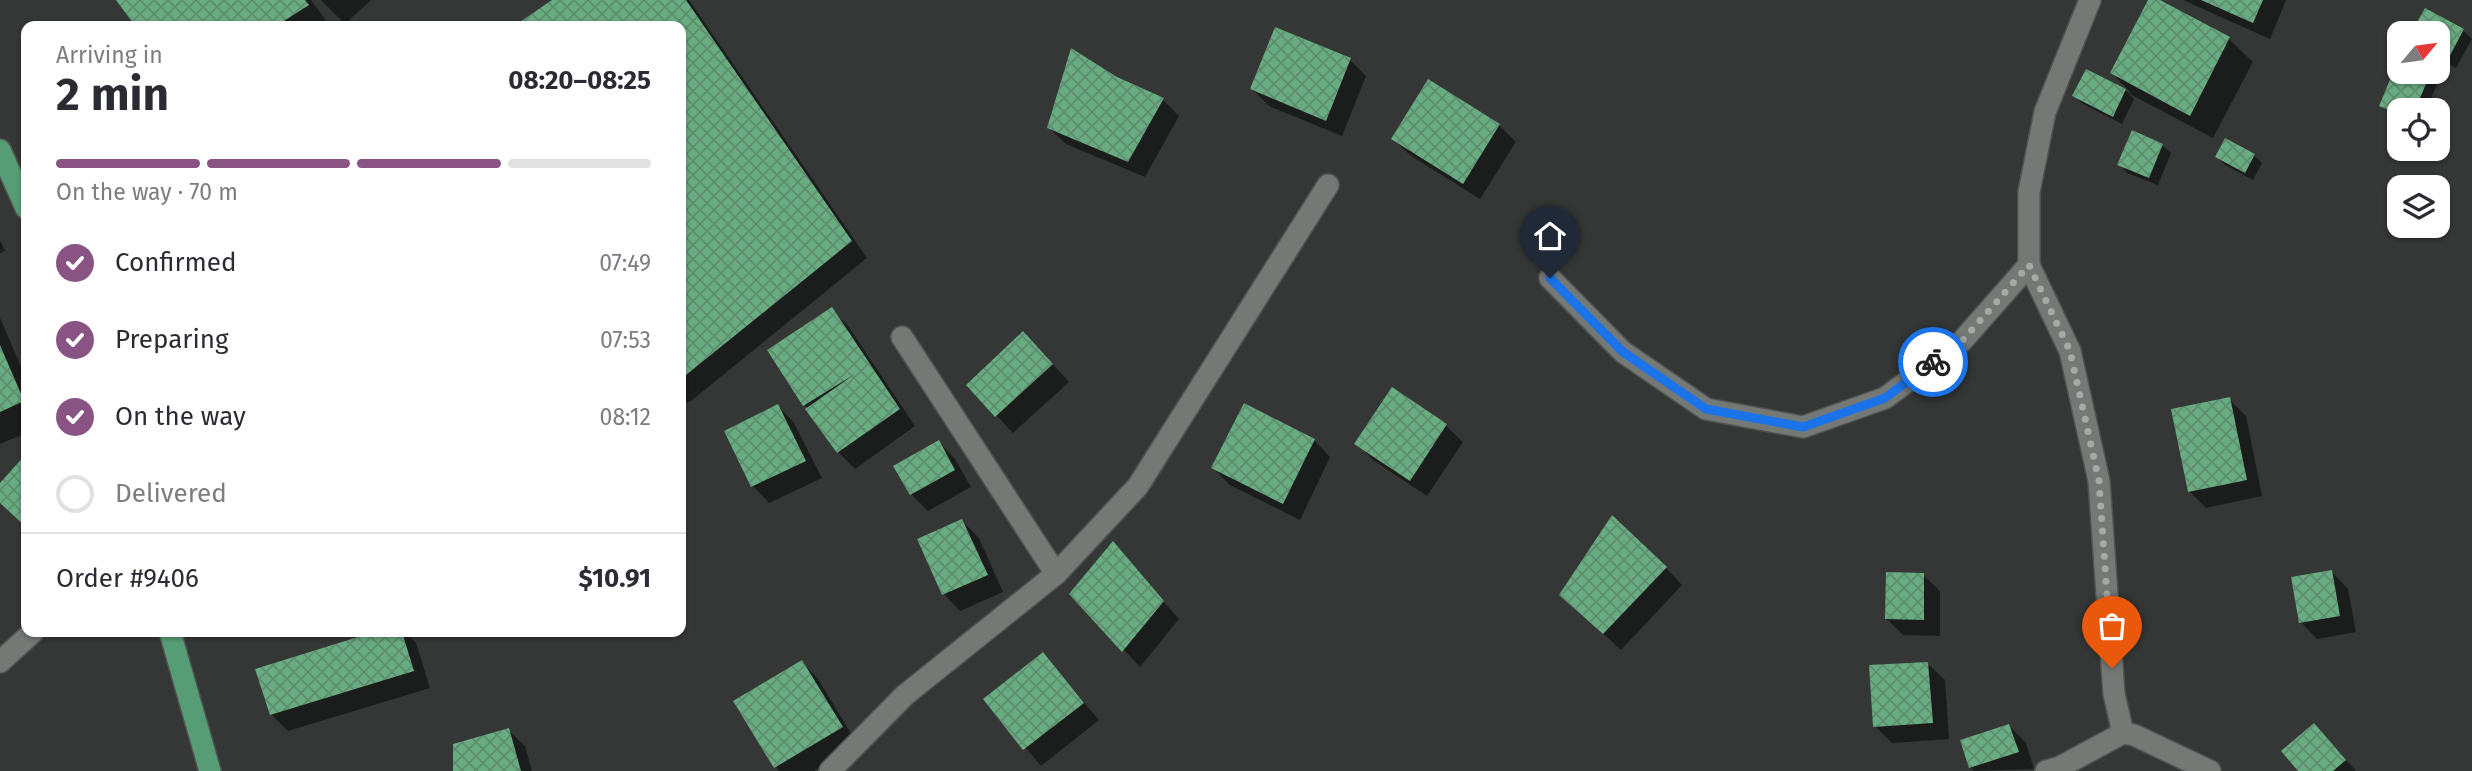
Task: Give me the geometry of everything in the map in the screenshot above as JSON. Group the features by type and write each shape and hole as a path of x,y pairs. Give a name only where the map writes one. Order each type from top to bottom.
{"main road":[{"path":"0,150 21,197"},
{"path":"171,637 210,771"}],"street":[{"path":"2090,0 2045,112 2029,192 2029,265 2070,351 2099,481 2114,694 2123,733"},
{"path":"830,771 905,695 1056,574 1138,486 1328,185"},
{"path":"1550,278 1623,352 1706,409 1803,427 1885,398 1962,341 2029,265"},
{"path":"902,337 1056,574"},
{"path":"0,662 28,637"},
{"path":"2046,771 2060,767 2123,733 2134,735 2210,771"}],"building":[{"path":"116,0 305,0 309,5 284,21 131,21"},
{"path":"552,0 686,0 852,241 686,375 686,21 521,21"},
{"path":"2148,0 2160,0 2230,37 2190,116 2110,73"},
{"path":"2201,0 2263,0 2253,23"},
{"path":"2425,8 2449,21 2418,21"},
{"path":"2450,21 2464,29 2450,55"},
{"path":"1275,27 1351,58 1326,121 1250,89"},
{"path":"1071,48 1117,77 1164,98 1128,162 1047,128"},
{"path":"2086,69 2126,89 2113,117 2072,96"},
{"path":"1428,79 1500,124 1463,184 1391,139"},
{"path":"2388,84 2426,84 2420,98 2387,98 2387,109 2379,106"},
{"path":"2132,130 2163,144 2149,178 2117,165"},
{"path":"2225,138 2255,154 2245,173 2215,157"},
{"path":"832,307 900,409 837,453 805,409 855,374 803,406 767,350"},
{"path":"1023,331 1053,364 995,417 966,385"},
{"path":"0,345 21,394 21,402 0,412"},
{"path":"1392,387 1447,424 1410,481 1354,444"},
{"path":"2230,397 2247,480 2188,492 2171,409"},
{"path":"1244,403 1315,439 1283,504 1211,468"},
{"path":"778,404 806,461 751,487 724,431"},
{"path":"939,440 955,470 910,495 893,466"},
{"path":"21,460 21,522 0,503 0,483"},
{"path":"1612,515 1667,567 1603,634 1559,595"},
{"path":"962,519 988,575 942,595 917,539"},
{"path":"1113,541 1164,601 1122,652 1069,594"},
{"path":"2332,570 2340,616 2299,623 2291,577"},
{"path":"1886,572 1924,573 1924,620 1885,619"},
{"path":"358,637 404,637 414,671 270,715 255,669"},
{"path":"1043,652 1084,703 1023,750 983,699"},
{"path":"802,660 843,727 774,768 733,701"},
{"path":"1928,662 1933,723 1873,727 1869,665"},
{"path":"2314,723 2346,760 2333,771 2298,771 2281,751"},
{"path":"2009,724 2019,752 1969,768 1960,740"},
{"path":"509,728 521,771 453,771 453,744"}],"way so far":[{"path":"1933,362 1962,341 2029,265 2070,351 2099,481 2112,668"}],"route":[{"path":"1550,278 1623,352 1706,409 1803,427 1885,398 1933,362"}]}
